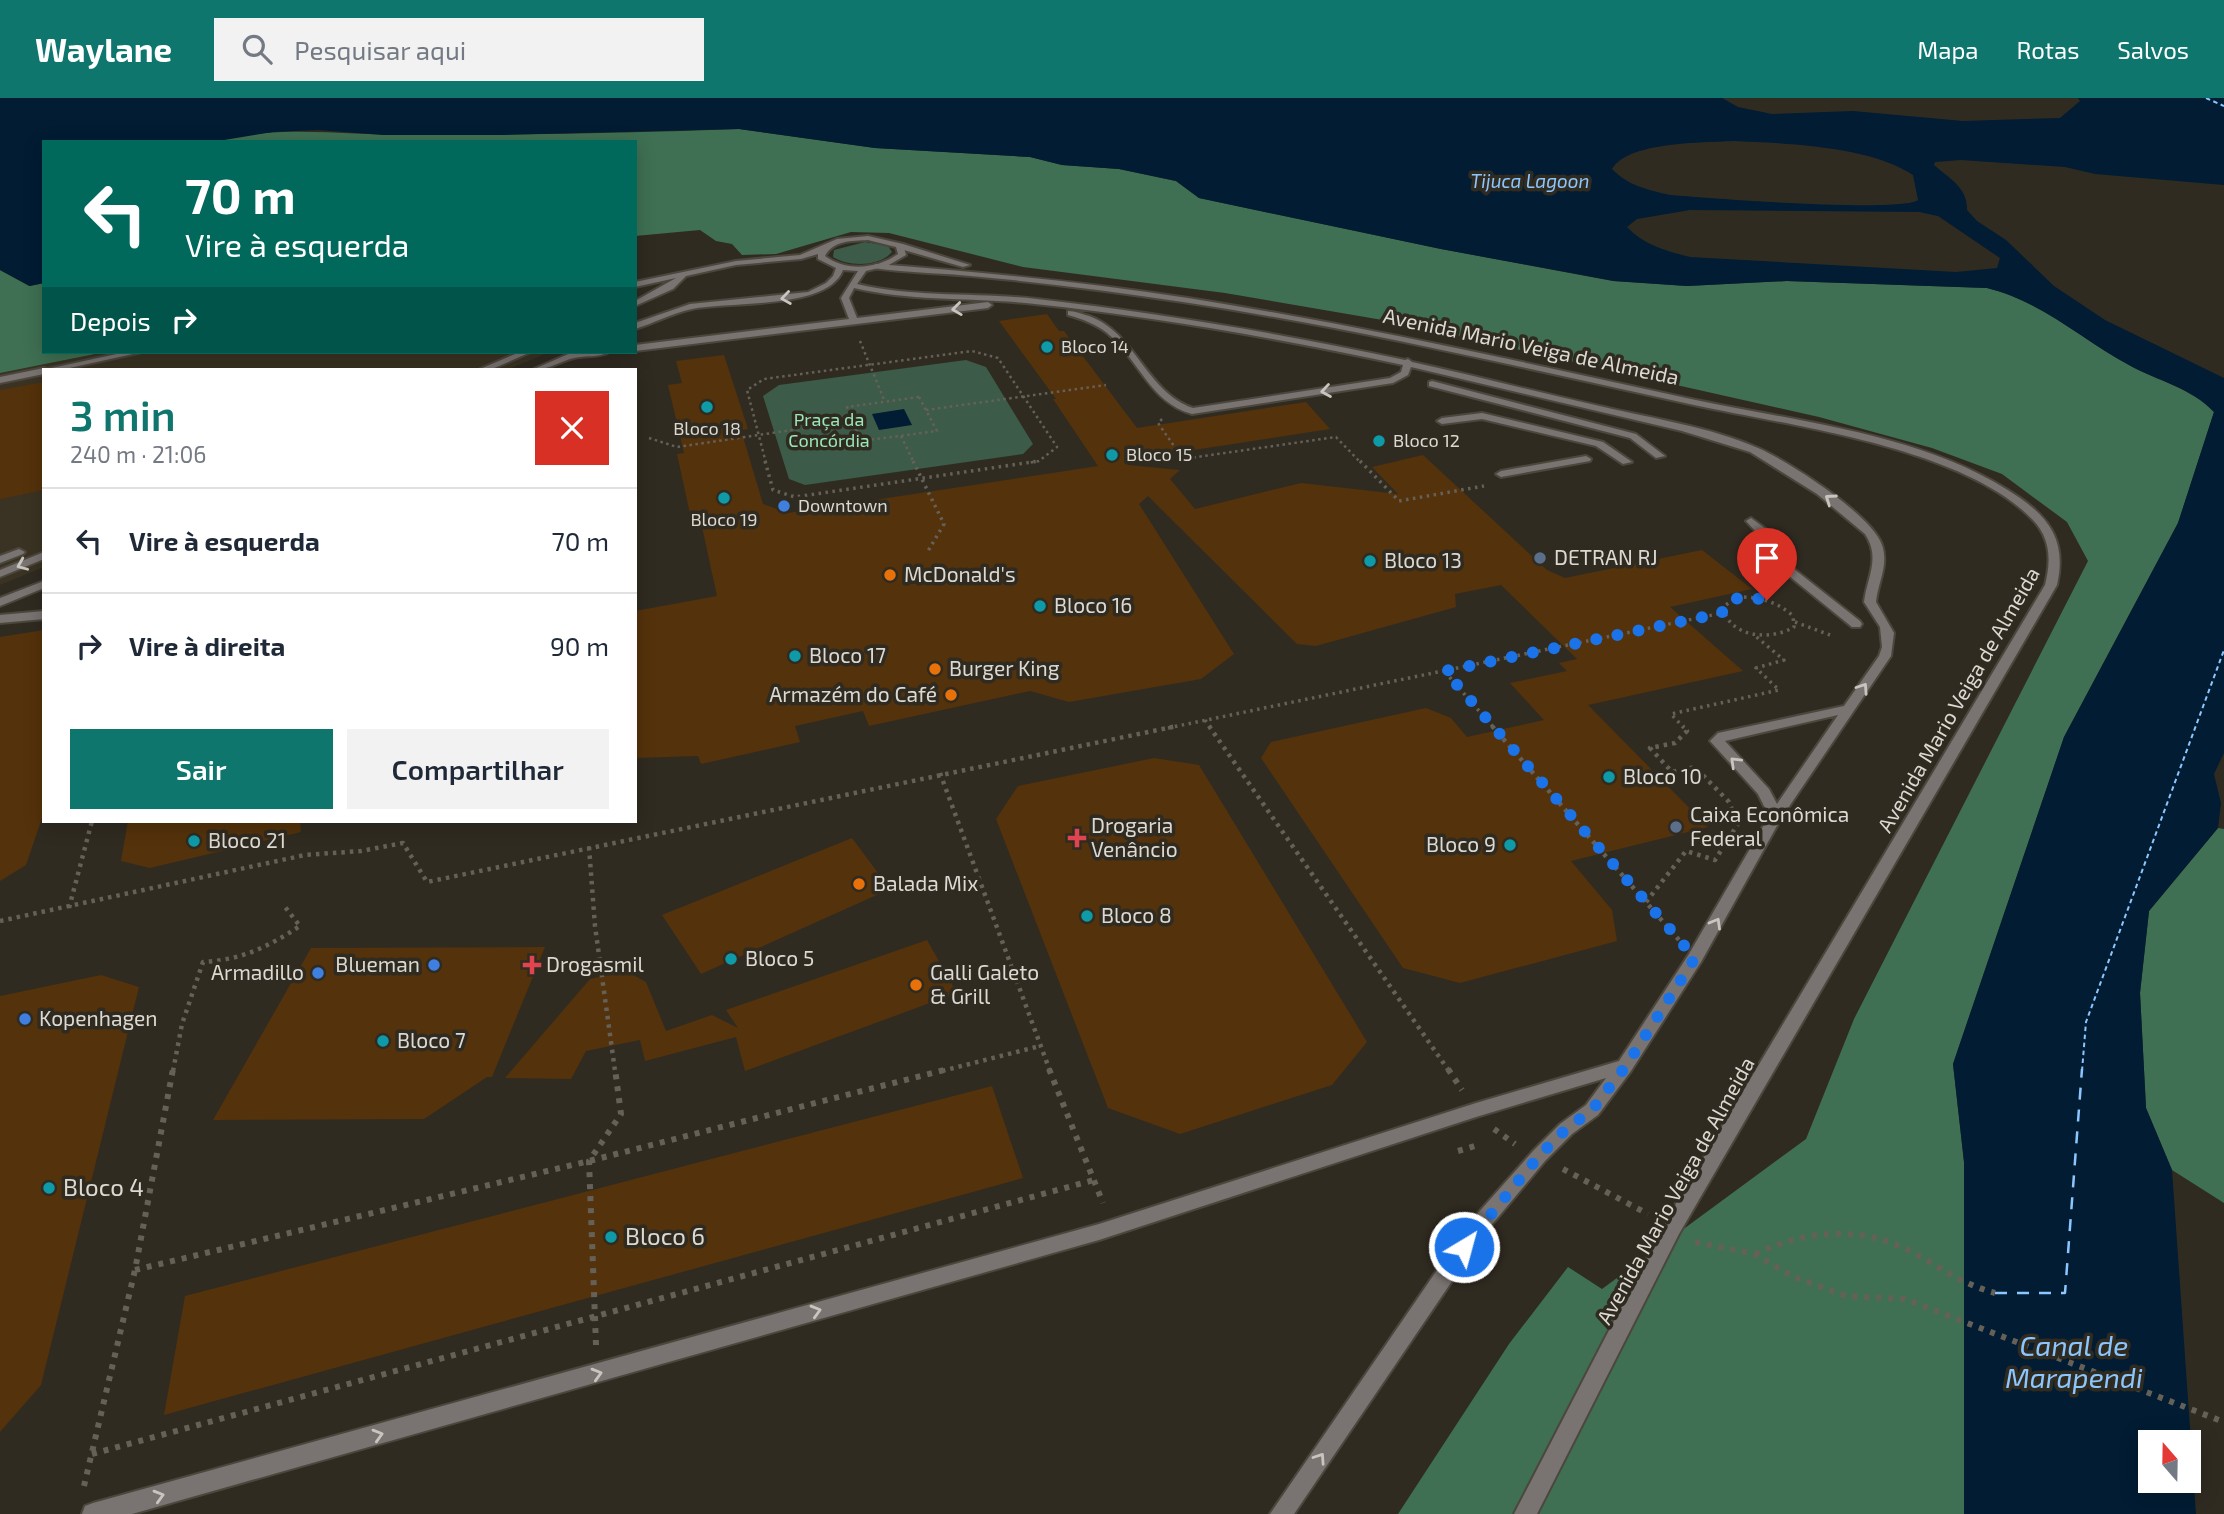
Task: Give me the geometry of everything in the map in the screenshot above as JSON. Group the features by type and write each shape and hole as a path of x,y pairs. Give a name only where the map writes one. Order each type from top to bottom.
{"street":[{"name":"Avenida Mario Veiga de Almeida","path":"780,260 824,249 842,241 868,238 991,273"},
{"path":"854,322 845,298 852,285 870,267 902,255 900,246"},
{"path":"637,326 690,307 809,294 823,290 839,274 835,265 821,257 824,249"},
{"name":"Avenida Mario Veiga de Almeida","path":"780,260 991,273 1105,287 1334,325 1887,445 1959,469 2014,499 2048,532 2057,546 2058,564 2051,585 1672,1228 1525,1514"},
{"path":"637,285 736,263 780,260"},
{"path":"637,303 670,287 685,275"},
{"path":"852,285 893,306 1025,300"},
{"path":"637,348 854,322 893,306 1025,300 1202,324 1408,362 1732,443 1773,460 1866,525 1876,541 1880,570 1870,602 1889,628 1891,641 1885,656 1776,816 1695,958 1626,1066 1592,1110 1566,1129 1539,1156 1477,1228 1281,1514"},
{"path":"1044,303 1099,323 1114,334 1173,405 1182,409 1218,407 1393,380 1405,373 1408,362"},
{"path":"57,368 128,354"},
{"path":"487,368 522,354"},
{"path":"541,368 576,354"},
{"path":"0,380 42,371"},
{"path":"1432,384 1633,436 1660,456"},
{"path":"1442,421 1482,416 1600,444 1627,462"},
{"path":"1498,479 1586,459"},
{"path":"1751,522 1762,531 1761,542 1776,560 1856,624"},
{"path":"0,560 19,552"},
{"path":"0,574 42,556"},
{"path":"0,602 42,585"},
{"path":"0,619 42,615"},
{"path":"1776,816 1764,792 1717,741 1723,736 1849,709"},
{"path":"93,1514 597,1374 1112,1226 1476,1110 1626,1066"}],"path":[{"path":"854,322 868,365 885,401"},
{"path":"972,351 998,358 1023,397 1057,447 1039,461 795,496 773,490 747,390 764,379 972,351"},
{"path":"926,410 1105,385"},
{"path":"919,397 926,410 937,431 861,441 847,407 919,397"},
{"path":"1182,409 1158,423 1183,459 1336,437 1399,501 1498,479"},
{"path":"649,438 677,447 853,421"},
{"path":"901,436 944,524 928,551"},
{"path":"1756,598 1778,604 1793,615 1795,622 1788,632 1779,635 1756,634 1733,625 1722,613 1723,607 1734,599 1756,598"},
{"path":"0,921 305,855 361,851 403,843 426,882 940,773 1722,613"},
{"path":"1445,671 1695,958"},
{"path":"1205,720 1476,1110 1501,1136 1699,1245 1754,1254 1794,1277 1846,1296 1905,1298 2223,1421"},
{"path":"940,773 1040,1046 1112,1226"},
{"path":"69,908 91,823"},
{"path":"589,847 595,926 621,1114 589,1161 597,1374"},
{"path":"83,1490 135,1270 183,1024 203,962 230,962 258,953 300,926 285,907"},
{"path":"135,1270 589,1161 1040,1046"},
{"path":"1458,1151 1475,1146"},
{"path":"92,1454 1094,1180"},
{"path":"1754,1254 1792,1237 1823,1232 1871,1236 1903,1247 1965,1284 1995,1293"}],"shaded area":[{"path":"95,354 545,354 511,368 42,368 42,568 0,585 0,373"}],"green space":[{"path":"739,129 875,148 1030,157 1062,165 1119,169 1176,181 1199,198 1441,249 1613,281 1687,286 1787,281 1987,288 2043,311 2111,355 2195,397 2214,412 2178,523 2064,737 1953,1064 1964,1162 1964,1514 1398,1514 1509,1344 1568,1267 1602,1289 1806,1139 1854,1019 2088,561 2067,522 2002,474 1932,448 1819,417 1400,323 1225,293 1023,267 889,233 851,232 776,254 742,255 732,244 716,241 700,230 637,236 637,140 222,140 285,132 384,135 573,134"},
{"path":"865,242 888,246 892,252 880,261 864,264 847,263 833,257 834,250"},
{"path":"0,270 29,286 42,283 42,354 95,354 0,373"},
{"name":"Praça da Concórdia","path":"966,360 986,367 1033,444 1023,454 805,485 789,479 763,396 779,385"},
{"path":"2218,828 2224,829 2224,1203 2172,1170 2146,1108 2140,993 2149,911"}],"water":[{"path":"0,98 1722,98 1738,107 1772,114 1853,111 1963,121 2060,118 2080,101 2078,98 2224,98 2224,185 2095,174 2065,167 1961,160 1935,162 1934,165 1961,190 1967,210 1977,221 2006,240 2054,286 2105,320 2224,378 2224,753 2214,774 2221,803 2218,828 2149,911 2140,993 2146,1108 2172,1170 2190,1430 2138,1430 2138,1493 2195,1493 2196,1514 1964,1514 1964,1162 1953,1064 2064,737 2178,523 2214,412 2196,397 2111,355 2043,311 1987,288 1787,281 1687,286 1614,281 1441,249 1199,198 1176,181 1119,169 1062,165 1030,157 875,148 739,129 501,135 384,135 318,130 273,132 224,140 42,140 42,283 30,286 0,270","holes":["1733,141 1826,148 1874,158 1913,175 1918,200 1903,204 1841,205 1670,195 1632,183 1612,169 1634,153 1686,143","1690,210 1919,212 1938,216 2000,258 1997,268 1956,272 1690,257 1648,243 1627,227 1637,219"]},
{"path":"904,409 912,425 879,430 872,414"}],"building":[{"path":"1047,314 1059,331 1064,331 1137,428 1306,402 1330,429 1128,460 1128,465 1180,470 1170,479 1195,509 1301,483 1398,494 1372,467 1423,455 1547,570 1565,578 1702,550 1752,589 1670,607 1743,671 1588,705 1708,827 1571,861 1612,910 1617,941 1460,983 1403,968 1261,758 1271,742 1426,708 1451,718 1467,737 1544,720 1510,683 1567,671 1559,663 1577,659 1501,585 1455,594 1456,607 1316,646 1297,644 1148,496 1139,504 1234,654 1201,679 1069,702 1030,691 869,726 863,711 795,726 800,742 701,764 698,756 637,758 637,611 717,596 701,522 692,523 677,454 684,453 668,385 682,383 676,361 724,355 748,429 741,430 763,504 788,513 1098,466 1053,399 1056,399 999,321"},
{"path":"42,382 42,490 0,499 0,390"},
{"path":"42,630 42,818 26,865 0,881 0,637"},
{"name":"Bloco 8","path":"1154,758 1199,765 1367,1042 1332,1085 1180,1134 1108,1108 996,819 1018,786"},
{"name":"Bloco 21","path":"128,823 300,823 301,832 150,868 121,861"},
{"path":"852,838 890,889 701,974 662,915"},
{"path":"927,940 957,993 745,1071 736,1037 645,1061 640,1040 586,1051 571,1079 505,1078 590,979 626,971 646,982 666,1031 712,1015 738,1028 726,1010"},
{"name":"Bloco 7","path":"545,947 492,1077 487,1077 424,1119 213,1120 311,948"},
{"name":"Bloco 4","path":"101,975 139,987 41,1385 0,1432 0,996"},
{"name":"Bloco 6","path":"992,1086 1023,1178 164,1415 185,1296"}],"ferry route":[{"path":"2206,98 2224,106"},
{"path":"2082,1071 2086,1022 2224,650"},
{"path":"1995,1293 2065,1293 2082,1069"}],"place":[{"name":"Bloco 14","path":"1047,347"},
{"name":"Bloco 18","path":"707,407"},
{"name":"Bloco 12","path":"1379,441"},
{"name":"Bloco 15","path":"1112,455"},
{"name":"Bloco 19","path":"724,498"},
{"name":"Downtown","path":"784,506"},
{"name":"DETRAN RJ","path":"1540,558"},
{"name":"Bloco 13","path":"1370,561"},
{"name":"McDonald's","path":"890,575"},
{"name":"Bloco 16","path":"1040,606"},
{"name":"Bloco 17","path":"795,656"},
{"name":"Burger King","path":"935,669"},
{"name":"Armazém do Café","path":"951,695"},
{"name":"Bloco 10","path":"1609,777"},
{"name":"Caixa Econômica Federal","path":"1676,827"},
{"name":"Drogaria Venâncio","path":"1077,838"},
{"name":"Bloco 21","path":"194,841"},
{"name":"Bloco 9","path":"1510,845"},
{"name":"Balada Mix","path":"859,884"},
{"name":"Bloco 8","path":"1087,916"},
{"name":"Bloco 5","path":"731,959"},
{"name":"Blueman","path":"434,965"},
{"name":"Drogasmil","path":"532,965"},
{"name":"Armadillo","path":"318,973"},
{"name":"Galli Galeto & Grill","path":"916,985"},
{"name":"Kopenhagen","path":"25,1019"},
{"name":"Bloco 7","path":"383,1041"},
{"name":"Bloco 4","path":"49,1188"},
{"name":"Bloco 6","path":"611,1237"}],"route":[{"path":"1464,1247 1539,1156 1566,1129 1592,1110 1626,1066 1695,958 1445,671 1722,613 1727,602 1734,599 1744,597 1767,600"}],"water label":[{"name":"Tijuca Lagoon","path":"1530,181"},
{"name":"Canal de Marapendi","path":"2074,1362"}]}
